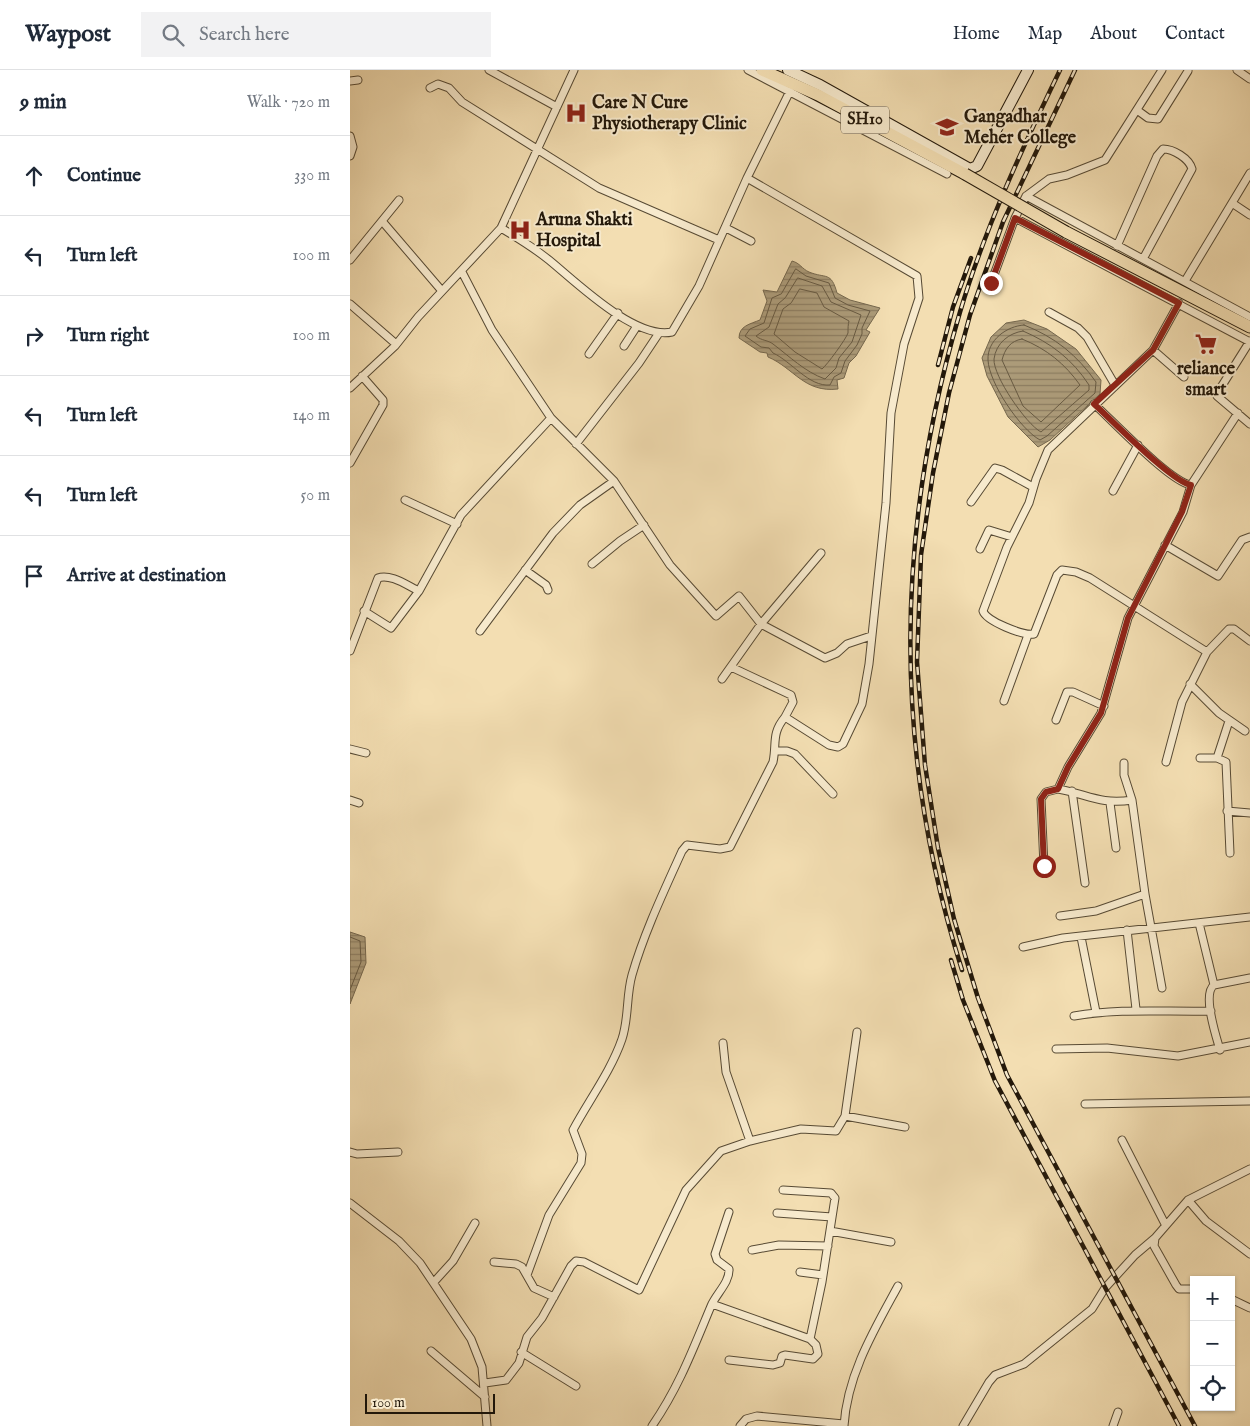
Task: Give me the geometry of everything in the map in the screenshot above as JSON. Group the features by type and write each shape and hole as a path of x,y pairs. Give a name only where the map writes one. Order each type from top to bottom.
{"main road":[{"name":"SH10","path":"762,70 818,95 1066,232 1250,327"}],"street":[{"path":"490,70 557,106"},
{"path":"351,386 396,344 501,228 574,70"},
{"path":"748,70 790,90 946,174"},
{"path":"788,70 820,85 956,162 974,168 1028,70"},
{"path":"991,283 1015,218 1026,196 1049,179 1067,175 1105,160 1162,70"},
{"path":"1237,70 1250,79"},
{"path":"1137,110 1148,118 1158,119 1188,71"},
{"path":"430,88 438,84 449,88 462,102 599,188 719,240"},
{"path":"501,228 524,242 581,288 637,326 658,333 674,330 699,286 747,178 790,90"},
{"path":"350,136 353,147 350,156"},
{"path":"1117,246 1157,156 1163,149 1167,149 1187,160 1192,169 1143,259"},
{"path":"1185,281 1250,173"},
{"path":"747,178 917,276 919,298 904,344 891,413 886,503 871,636 870,664 862,704 843,744 838,747 829,745 786,717"},
{"path":"1026,196 1250,317"},
{"path":"350,260 399,200"},
{"path":"1232,203 1250,215"},
{"path":"1015,218 1250,342 1218,392 1220,401 1250,424"},
{"path":"382,221 442,291"},
{"path":"726,228 752,241"},
{"path":"462,272 492,330 551,418 614,481 670,565 716,616 739,596 761,624 825,658 836,653 847,644 871,636"},
{"path":"1179,303 1153,350 1094,404 1048,450 1033,487 1030,503 1012,537 983,611 988,618 1028,635 1034,634 1057,575 1062,570 1067,569 1082,574 1207,652"},
{"path":"350,304 396,344"},
{"path":"1049,312 1078,328 1086,337 1115,385"},
{"path":"589,354 618,313"},
{"path":"624,346 637,326"},
{"path":"576,444 639,363 658,333"},
{"path":"1153,350 1184,377"},
{"path":"350,463 383,405 383,400 362,376"},
{"path":"1094,404 1138,445 1178,478 1191,485"},
{"path":"1058,789 1068,767 1104,706 1124,630 1133,607 1182,512 1191,485 1238,413"},
{"path":"364,611 391,628 419,591 461,515 551,418"},
{"path":"1113,491 1138,445"},
{"path":"971,502 994,468 1002,470 1033,487"},
{"path":"480,631 553,533 580,505 614,481"},
{"path":"405,500 457,524"},
{"path":"592,564 620,540 644,526"},
{"path":"980,550 989,530 1012,537"},
{"path":"1165,545 1218,576 1242,540 1250,537"},
{"path":"722,679 761,624 821,553"},
{"path":"525,570 546,585 548,590"},
{"path":"350,651 378,578 382,576 419,591"},
{"path":"1166,762 1182,702 1207,652 1229,629 1234,629 1250,641"},
{"path":"1004,700 1028,635"},
{"path":"527,1276 549,1215 581,1163 582,1154 574,1130 617,1051 627,1018 631,978 659,901 682,851 687,845 720,849 730,846 773,762 775,751 774,738 777,728 786,717 793,702 790,695 731,667"},
{"path":"1190,684 1209,704 1229,721 1245,731"},
{"path":"1056,720 1068,692 1073,692 1104,706"},
{"path":"1217,758 1229,721"},
{"path":"350,749 366,753"},
{"path":"775,751 787,751 795,754 833,794"},
{"path":"1200,758 1223,759 1227,767 1230,853"},
{"path":"1124,763 1126,780 1132,800 1145,894 1162,988"},
{"path":"1044,866 1041,799 1046,792 1058,789 1072,791 1094,800 1110,803 1132,800"},
{"path":"1072,791 1084,883"},
{"path":"350,800 359,802"},
{"path":"1110,803 1116,848"},
{"path":"1228,810 1250,813"},
{"path":"1060,916 1096,911 1145,894"},
{"path":"1023,947 1081,936 1250,917"},
{"path":"1199,923 1214,984"},
{"path":"1128,930 1136,1009"},
{"path":"1081,936 1096,1012"},
{"path":"1220,1050 1208,993 1214,984 1250,978"},
{"path":"1074,1016 1096,1012 1136,1009 1148,1012 1211,1012"},
{"path":"485,1382 506,1380 519,1363 527,1337 554,1298 571,1266 578,1261 639,1290 686,1190 721,1151 750,1141 801,1129 836,1132 845,1116 857,1032"},
{"path":"1056,1049 1107,1048 1178,1056 1220,1050 1250,1042"},
{"path":"723,1043 726,1072 750,1141"},
{"path":"1085,1104 1250,1101"},
{"path":"845,1116 905,1127"},
{"path":"1122,1140 1165,1224"},
{"path":"350,1152 357,1154 398,1152"},
{"path":"963,1426 988,1382 996,1375 1024,1364 1092,1309 1105,1288 1188,1200 1250,1168"},
{"path":"783,1190 830,1193 835,1198 823,1275 810,1339"},
{"path":"1188,1200 1206,1221 1250,1254"},
{"path":"350,1202 398,1241 420,1262 471,1339 482,1367 485,1382 488,1426"},
{"path":"652,1426 672,1397 696,1346 712,1304 729,1272 715,1254 729,1212"},
{"path":"777,1213 832,1217"},
{"path":"434,1282 453,1261 475,1222"},
{"path":"830,1231 891,1242"},
{"path":"1154,1238 1154,1246 1176,1285 1179,1289 1190,1289"},
{"path":"752,1250 779,1245 828,1246"},
{"path":"494,1262 516,1264 522,1267 534,1288 554,1298"},
{"path":"800,1272 823,1275"},
{"path":"740,1426 746,1419 757,1416 844,1425 853,1382 864,1349 898,1286"},
{"path":"1235,1301 1250,1308"},
{"path":"712,1304 810,1339 818,1350 816,1357 813,1359 785,1355 782,1356 780,1364 773,1365 729,1360"},
{"path":"431,1352 485,1397"},
{"path":"522,1352 576,1386"},
{"path":"1114,1426 1118,1412"}],"water":[{"path":"792,261 809,272 830,279 837,293 850,300 880,308 866,330 870,332 856,356 849,363 844,378 837,380 838,389 826,389 808,384 768,357 767,353 760,352 739,338 743,328 760,320 767,301 763,290 777,292"},
{"path":"1024,320 1047,329 1076,349 1101,380 1100,394 1050,440 1038,447 1008,417 987,376 982,358 991,337 1006,323"},
{"path":"350,932 365,937 366,963 350,1004"}],"railway":[{"path":"962,970 939,887 923,805 913,723 910,641 914,559 923,477 939,395 960,312 993,219 1018,159 1060,70"},
{"path":"1075,70 1003,222 970,315 949,393 933,473 921,555 917,662 925,765 938,848 954,919 978,998 1007,1075 1195,1426"},
{"path":"938,365 953,307 971,258"},
{"path":"951,960 963,1000 995,1081 1179,1426"}],"place":[{"name":"Care N Cure Physiotherapy Clinic","path":"576,113"},
{"name":"Gangadhar Meher College","path":"947,127"},
{"name":"Aruna Shakti Hospital","path":"520,230"},
{"name":"reliance smart","path":"1206,344"}],"route":[{"path":"991,283 1015,218 1179,303 1153,350 1094,404 1151,458 1184,483 1191,485 1182,512 1128,618 1101,713 1068,767 1058,789 1046,792 1041,799 1044,866"}]}
